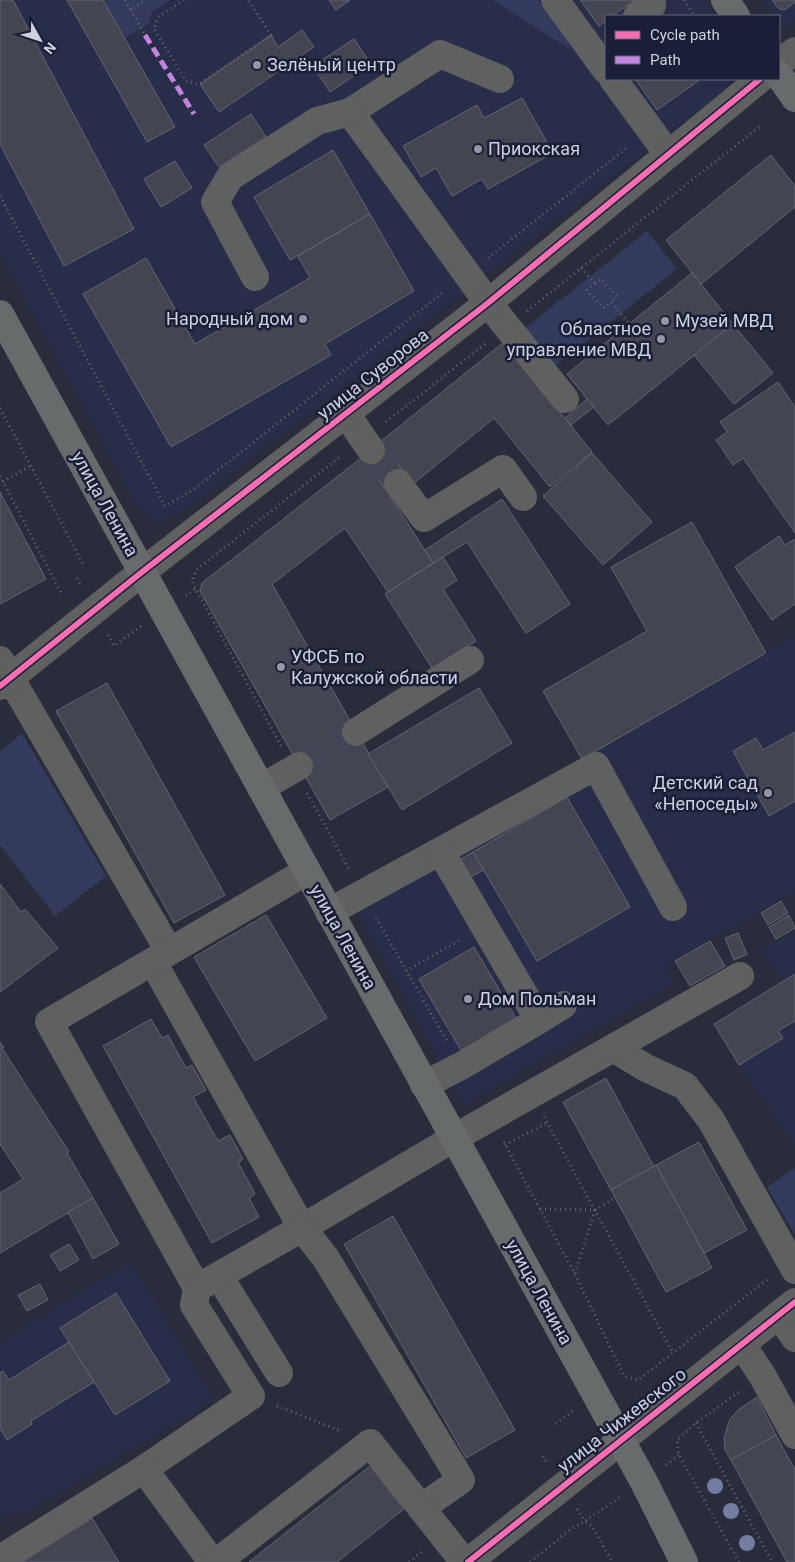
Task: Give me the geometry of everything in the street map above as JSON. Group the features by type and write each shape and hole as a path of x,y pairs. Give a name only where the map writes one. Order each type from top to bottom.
{"main road":[{"path":"725,0 735,15"},
{"path":"780,77 795,98"},
{"name":"улица Ленина","path":"0,314 644,1482 684,1562"}],"street":[{"path":"555,0 601,53"},
{"path":"780,63 795,51"},
{"path":"255,277 214,202 230,177 317,121 350,112 440,54 500,79"},
{"path":"614,80 668,154"},
{"name":"улица Суворова","path":"3,674 142,572 488,303 759,80"},
{"path":"350,112 488,303 565,399"},
{"path":"346,414 368,444"},
{"path":"398,483 424,518 503,468 523,497"},
{"path":"356,732 470,660"},
{"path":"3,674 161,956 302,1228 325,1257 460,1480 422,1508"},
{"path":"261,788 299,766"},
{"path":"330,912 596,766 674,907"},
{"path":"441,852 539,1020"},
{"path":"280,1373 208,1282 49,1022 307,871"},
{"path":"0,1559 144,1469 251,1396 194,1305 208,1282 454,1138 740,976"},
{"path":"424,1085 562,1005"},
{"path":"613,1048 646,1068 685,1086 711,1120 795,1270"},
{"path":"787,1309 795,1338"},
{"name":"улица Чижевского","path":"468,1562 787,1309"},
{"path":"742,1345 762,1375 795,1435"},
{"path":"217,1562 370,1442 464,1562"},
{"path":"144,1469 212,1562"}],"path":[{"path":"125,0 145,35"},
{"path":"131,10 145,0"},
{"path":"184,0 158,17 154,29 186,82 200,84 271,35 248,0"},
{"path":"684,0 695,15"},
{"path":"196,589 192,582 196,570 368,444 506,327 759,128"},
{"path":"0,196 165,506 193,490 650,129"},
{"path":"581,268 595,283"},
{"path":"600,278 616,296 611,302 604,308 587,290 600,278"},
{"path":"611,302 629,323"},
{"path":"0,408 83,564"},
{"path":"3,482 32,465"},
{"path":"0,476 60,593"},
{"path":"406,972 484,926"},
{"path":"532,1095 673,1353"},
{"path":"506,1145 547,1123"},
{"path":"539,1209 595,1210 615,1198"},
{"path":"575,1274 595,1210"},
{"path":"739,1562 678,1455 677,1440 696,1423 762,1375"},
{"path":"251,1396 370,1442"},
{"path":"696,1423 772,1562"},
{"path":"530,1562 571,1529 585,1521 592,1526 612,1562"}],"shaded area":[{"path":"0,0 704,0 715,15 605,15 605,80 731,80 722,92 184,511 156,522 136,504 0,253"},
{"path":"103,0 170,0 152,12 148,24 125,37"},
{"path":"492,0 538,0 567,37 570,49"},
{"path":"762,0 795,0 795,21 788,27 780,26 780,15 772,15"},
{"path":"647,231 677,269 554,367 524,329"},
{"path":"795,635 795,892 665,965 674,983 464,1105 344,890 582,759"},
{"path":"22,733 106,876 55,916 0,845 0,752"},
{"path":"795,931 795,1146 739,1065 714,1024 784,981 760,951"},
{"path":"795,1168 795,1235 767,1187"},
{"path":"130,1261 214,1400 29,1511 0,1515 0,1342"}],"building":[{"path":"0,0 13,0 134,229 64,266 0,144"},
{"path":"67,0 103,0 175,127 147,142"},
{"path":"329,0 350,0 336,10"},
{"path":"580,0 635,0 613,15 605,15 605,22 599,26"},
{"path":"772,0 795,0 795,2 786,9 781,10"},
{"name":"Зелёный центр","path":"302,30 314,47 219,112 200,84 271,35 278,47"},
{"path":"354,39 371,64 330,92 313,66"},
{"path":"636,80 700,80 657,110"},
{"name":"Приокская","path":"522,98 553,153 488,189 482,179 452,196 436,168 421,177 403,146 477,105 484,118"},
{"path":"251,114 266,137 219,167 204,145"},
{"path":"333,150 370,214 290,260 254,197"},
{"path":"771,155 795,186 795,207 701,284 666,240"},
{"path":"175,161 192,188 161,207 144,179"},
{"name":"Народный дом","path":"370,214 414,291 325,344 331,355 171,447 83,294 146,258 195,344 310,278 298,256"},
{"name":"Областное управление МВД","path":"692,273 733,324 608,425 567,374"},
{"path":"733,324 773,373 734,404 694,355"},
{"path":"504,342 592,452 550,487 494,418 413,484 380,442"},
{"path":"778,382 795,407 795,533 743,458 733,465 716,440 727,432 720,422"},
{"path":"587,399 594,407 571,425 565,418"},
{"path":"380,442 407,475 387,491 361,458"},
{"path":"592,453 652,522 603,565 543,496"},
{"name":"УФСБ по Калужской области","path":"361,458 387,491 433,563 388,592 345,528 272,584 388,787 330,820 200,591 202,583"},
{"path":"0,492 46,579 0,604"},
{"path":"502,499 570,604 526,633 467,542 433,563 425,550"},
{"path":"692,522 766,653 582,759 543,691 647,631 611,567"},
{"path":"779,536 785,545 795,539 795,604 772,620 735,567"},
{"path":"443,557 457,580 443,589 476,641 432,668 385,594"},
{"path":"107,683 225,895 174,923 56,711"},
{"path":"479,688 512,743 402,810 368,754"},
{"path":"795,732 795,801 769,816 733,751 756,738 763,750"},
{"path":"567,797 630,907 537,961 473,852"},
{"path":"473,852 484,870 463,881 453,864"},
{"path":"0,884 21,912 25,909 58,948 0,992"},
{"path":"781,901 788,913 768,925 761,913"},
{"path":"266,915 327,1018 255,1061 194,957"},
{"path":"789,915 795,928 776,939 769,927"},
{"path":"738,933 747,954 734,960 725,938"},
{"path":"710,941 725,966 690,986 675,961"},
{"name":"Дом Польман","path":"474,947 517,1020 462,1052 419,979"},
{"path":"795,974 795,1021 778,1031 783,1038 739,1065 714,1024"},
{"path":"151,1019 162,1038 168,1035 186,1068 192,1065 206,1090 193,1097 218,1141 230,1135 243,1159 238,1162 255,1194 249,1198 259,1217 212,1243 103,1046"},
{"path":"0,1042 69,1152 67,1153 93,1198 0,1253 0,1193 23,1179 0,1144"},
{"path":"606,1078 654,1167 611,1190 563,1102"},
{"path":"699,1142 747,1230 704,1253 656,1165"},
{"path":"656,1165 712,1268 666,1292 611,1190"},
{"path":"93,1198 119,1244 93,1259 68,1212"},
{"path":"393,1216 515,1430 466,1458 344,1244"},
{"path":"69,1244 79,1260 60,1271 50,1255"},
{"path":"40,1284 48,1300 27,1311 18,1295"},
{"path":"116,1293 170,1381 115,1415 60,1328"},
{"path":"69,1342 94,1382 31,1421 32,1424 7,1440 0,1428 0,1373 3,1371 9,1380"},
{"path":"757,1397 776,1435 731,1460 725,1450 724,1438 730,1419 738,1410"},
{"path":"776,1435 795,1470 795,1562 787,1562 731,1460"},
{"path":"370,1466 404,1509 337,1562 249,1562"},
{"path":"92,1518 119,1562 22,1562"}],"tunnel":[{"path":"371,450 398,483"},
{"path":"299,766 356,732"}],"marked path":[{"path":"145,35 194,114"}],"cycle path":[{"path":"0,686 142,572 488,303 759,80"},
{"path":"468,1562 795,1302"}],"place":[{"name":"Зелёный центр","path":"257,65"},
{"name":"Приокская","path":"478,149"},
{"name":"Народный дом","path":"303,319"},
{"name":"Музей МВД","path":"665,321"},
{"name":"Областное управление МВД","path":"661,339"},
{"name":"УФСБ по Калужской области","path":"281,667"},
{"name":"Детский сад «Непоседы»","path":"768,793"},
{"name":"Дом Польман","path":"468,999"}]}
